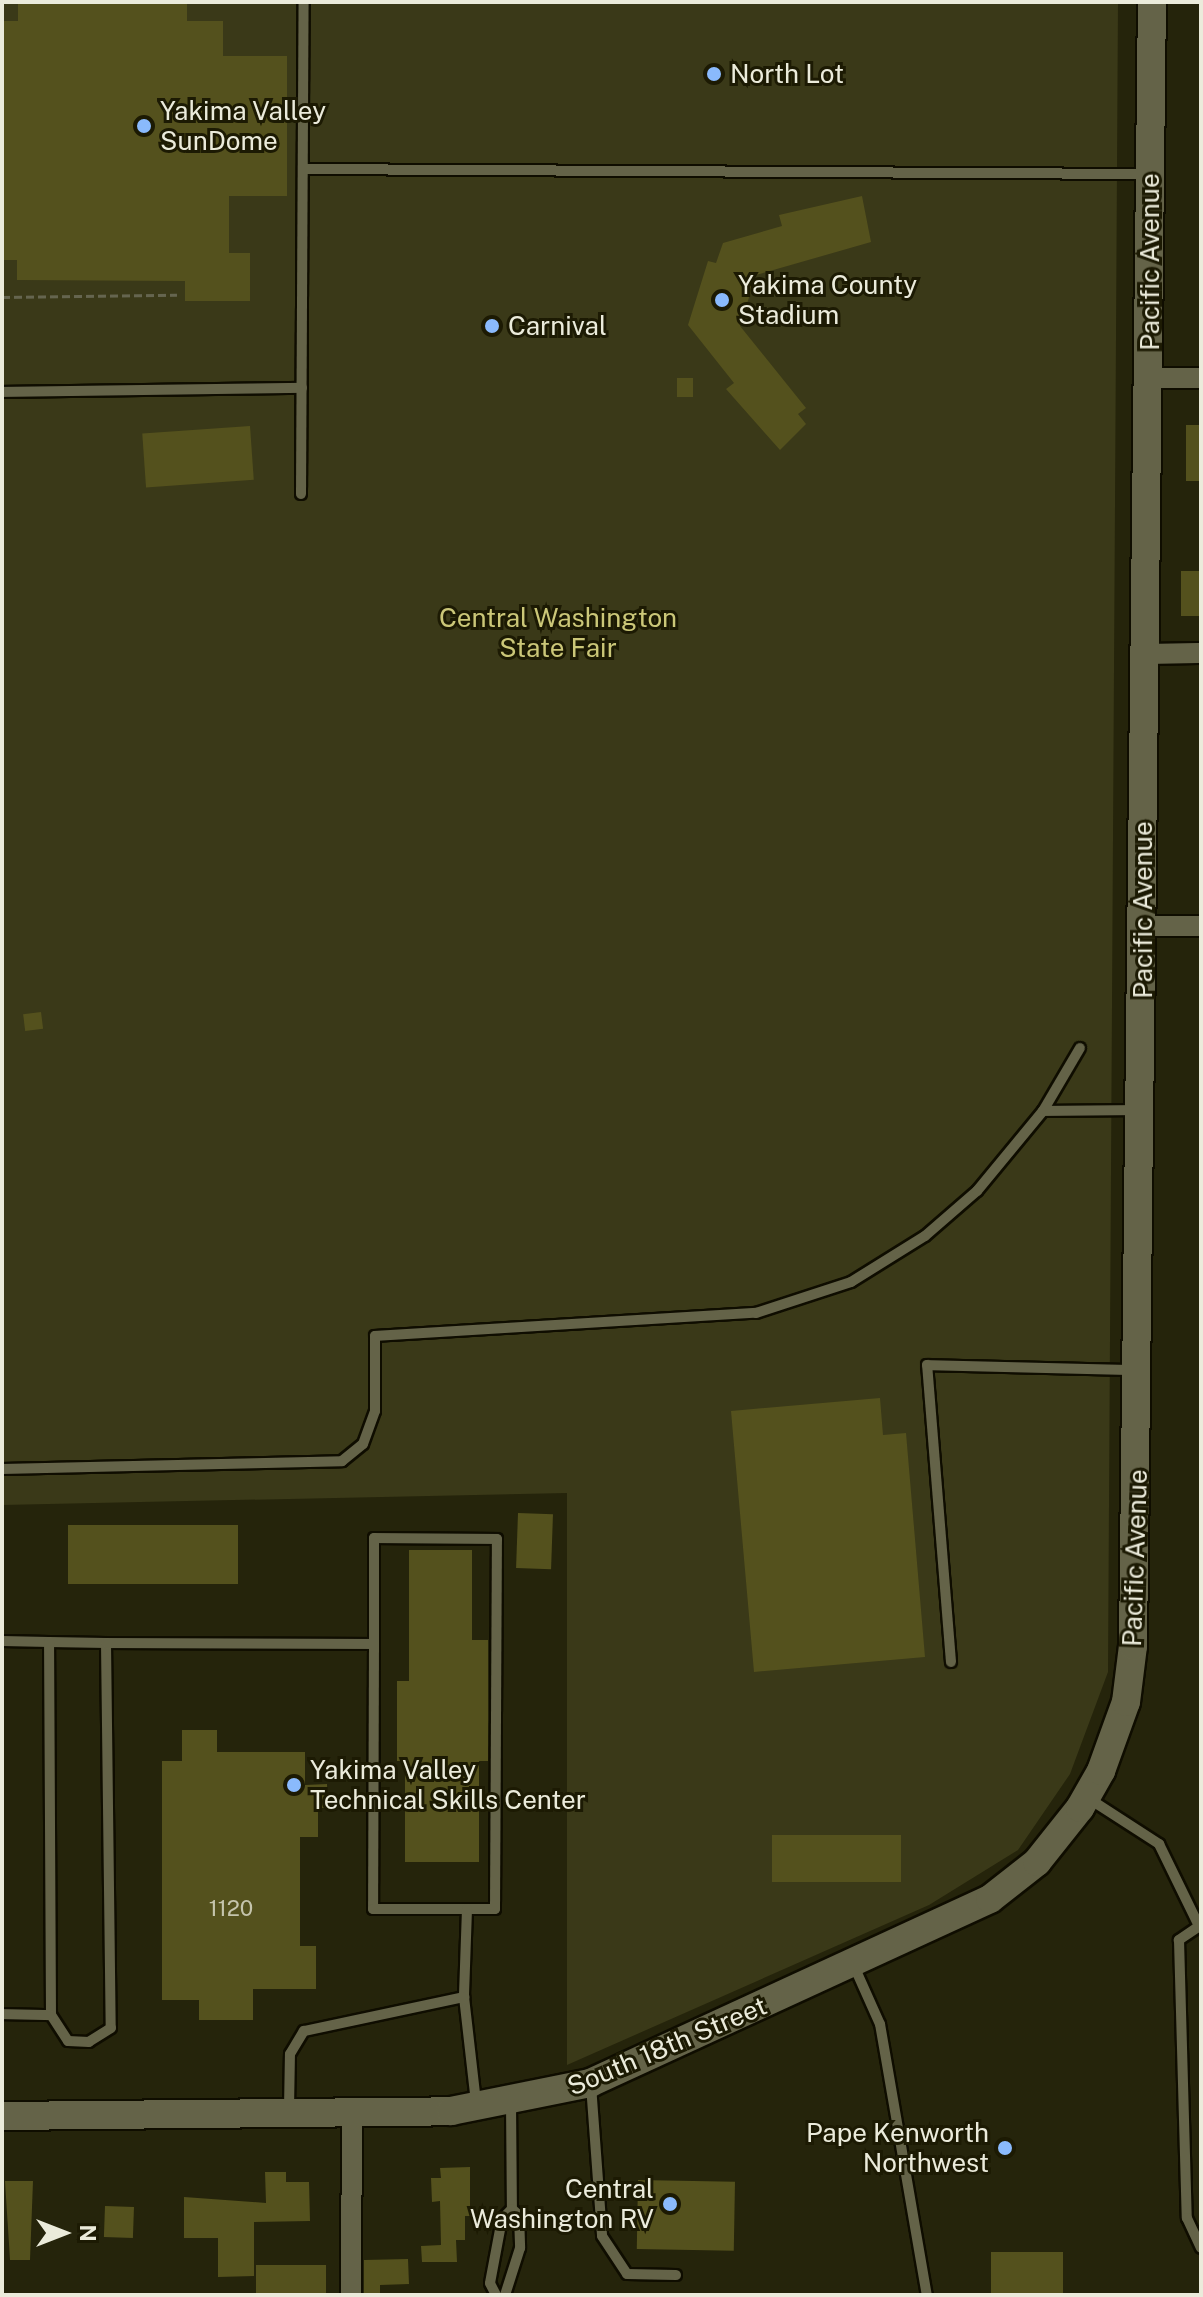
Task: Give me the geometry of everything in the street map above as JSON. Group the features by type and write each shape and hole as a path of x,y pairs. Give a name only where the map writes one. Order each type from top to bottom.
{"street":[{"name":"Pacific Avenue","path":"1083,1802 1116,1736 1130,1677 1140,1370 1152,2"},
{"path":"1149,378 1201,378"},
{"path":"1144,654 1201,653"},
{"path":"1142,926 1201,926"},
{"name":"South 18th Street","path":"2,2116 477,2109 590,2083 990,1899 1037,1862 1083,1802"},
{"path":"351,2295 352,2112"}],"lane":[{"path":"301,494 304,2"},
{"path":"303,169 1150,174"},
{"path":"2,392 302,388"},
{"path":"2,1469 342,1461 363,1444 375,1411 375,1336 756,1313 837,1286 925,1236 977,1191 1043,1111 1080,1048"},
{"path":"1043,1111 1142,1110"},
{"path":"951,1662 927,1365 1140,1370"},
{"path":"374,1538 497,1539 495,1909 373,1909 374,1644 374,1538"},
{"path":"2,1641 374,1644"},
{"path":"49,1642 51,2015 68,2041 97,2041 111,2028 106,1643"},
{"path":"1083,1802 1159,1844 1200,1925 1179,1940 1187,2218 1201,2248"},
{"path":"467,1909 464,1997 477,2109"},
{"path":"854,1964 880,2024 927,2295"},
{"path":"289,2113 290,2054 304,2031 464,1997"},
{"path":"2,2014 51,2015"},
{"path":"590,2083 602,2236 627,2274 676,2275"},
{"path":"496,2295 490,2283 502,2219 512,2209 511,2103"},
{"path":"505,2295 520,2248 519,2215 512,2209"}],"path":[{"path":"2,297 177,295"}],"green space":[{"name":"Central Washington State Fair","path":"2,2 1118,2 1108,1672 1070,1774 1018,1850 929,1905 567,2065 567,1493 2,1505"}],"building":[{"name":"Yakima Valley SunDome","path":"18,2 187,2 187,21 223,21 223,56 287,56 287,196 229,196 229,253 250,253 250,301 185,301 185,281 17,280 17,260 2,260 2,21 18,21"},
{"name":"Yakima County Stadium","path":"862,196 871,242 756,275 740,326 806,408 798,414 806,424 780,450 726,389 734,383 688,325 708,261 716,263 723,243 782,226 779,215"},
{"path":"677,378 693,378 693,397 677,397"},
{"path":"1186,425 1201,425 1201,481 1186,481"},
{"path":"250,426 254,480 146,487 142,434"},
{"path":"1181,571 1201,571 1201,616 1181,616"},
{"path":"41,1012 43,1029 25,1031 23,1014"},
{"path":"880,1398 883,1435 906,1433 925,1657 754,1672 731,1411"},
{"path":"518,1513 553,1514 551,1569 516,1568"},
{"path":"68,1525 238,1525 238,1584 68,1584"},
{"path":"409,1550 472,1550 472,1640 488,1640 488,1761 479,1761 479,1862 405,1862 405,1761 397,1761 397,1681 409,1681"},
{"name":"Yakima Valley Technical Skills Center","path":"182,1730 217,1730 217,1752 305,1752 305,1785 327,1784 328,1808 318,1808 318,1837 300,1837 300,1946 316,1946 316,1989 253,1989 253,2020 199,2020 199,2000 162,2000 162,1761 182,1761"},
{"path":"772,1835 901,1835 901,1882 772,1882"},
{"path":"470,2167 470,2216 465,2216 465,2240 456,2240 457,2262 422,2262 421,2246 441,2245 440,2201 432,2202 431,2178 441,2178 440,2168"},
{"path":"265,2172 286,2172 286,2182 309,2182 310,2221 254,2222 254,2276 218,2277 218,2238 184,2238 184,2197 266,2203"},
{"path":"638,2180 735,2182 734,2251 637,2249"},
{"path":"5,2181 33,2181 30,2260 10,2260"},
{"path":"105,2206 134,2207 133,2238 104,2237"},
{"path":"991,2252 1063,2252 1063,2295 991,2295"},
{"path":"408,2259 409,2284 380,2285 380,2293 364,2293 364,2260"},
{"path":"256,2265 326,2265 326,2295 256,2295"}],"place":[{"name":"North Lot","path":"714,74"},
{"name":"Yakima Valley SunDome","path":"144,126"},
{"name":"Yakima County Stadium","path":"722,300"},
{"name":"Carnival","path":"492,326"},
{"name":"Yakima Valley Technical Skills Center","path":"294,1785"},
{"name":"Pape Kenworth Northwest","path":"1005,2148"},
{"name":"Central Washington RV","path":"670,2204"}]}
